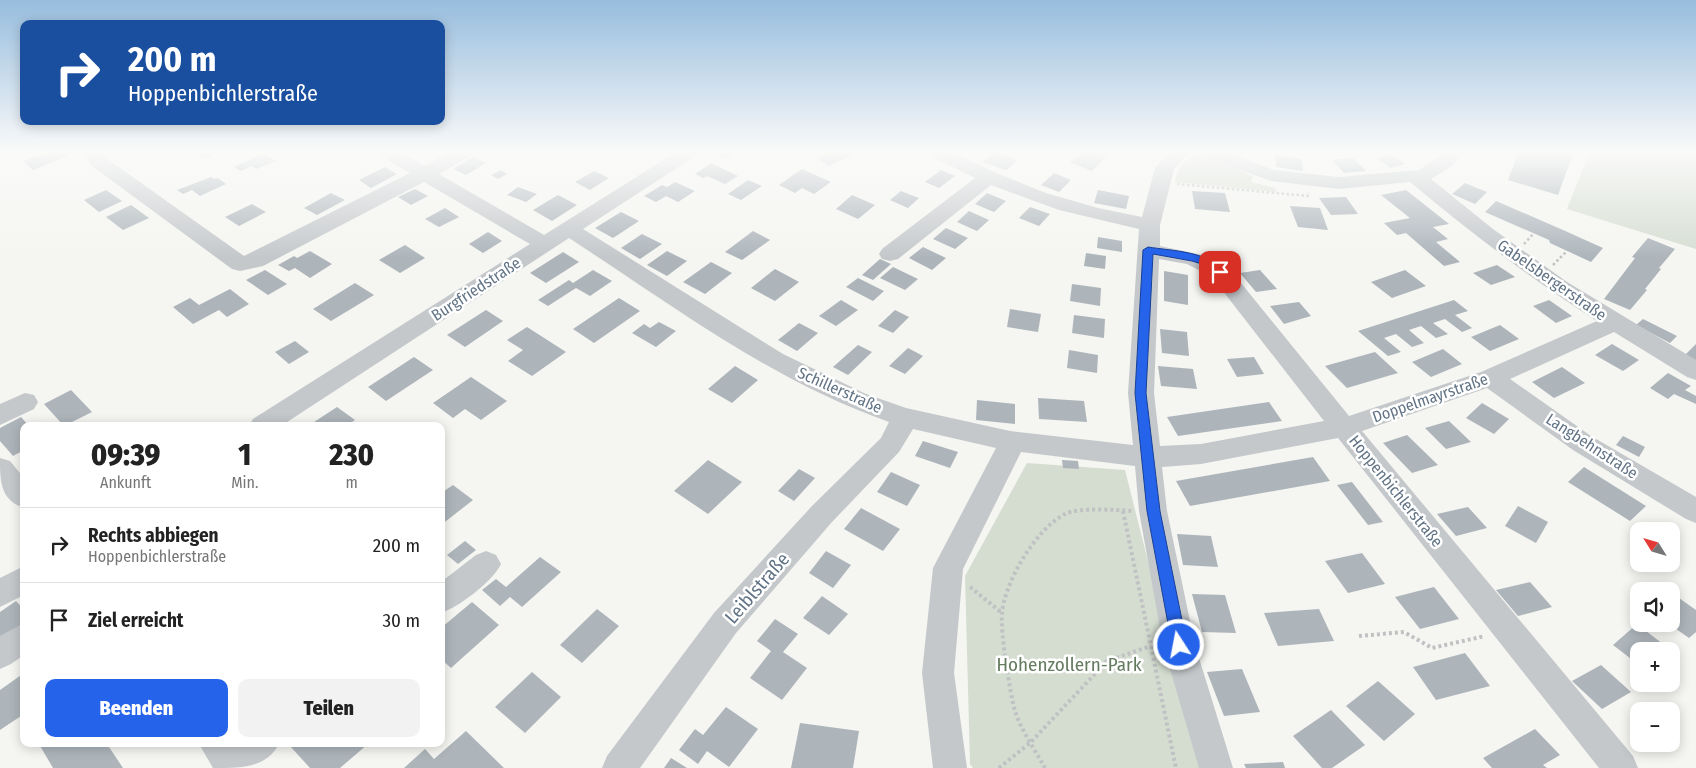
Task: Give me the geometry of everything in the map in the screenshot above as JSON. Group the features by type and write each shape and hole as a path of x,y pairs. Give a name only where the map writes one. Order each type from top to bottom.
{"street":[{"path":"136,187 240,264 255,261 399,187"},
{"path":"446,187 545,244"},
{"name":"Burgfriedstraße","path":"268,422 633,187"},
{"path":"890,254 977,187"},
{"name":"Hoppenbichlerstraße","path":"1014,187 1149,238 1208,263 1220,272 1506,631 1621,768"},
{"path":"1159,187 1149,238 1141,393 1154,511 1179,645 1216,768"},
{"name":"Gabelsbergerstraße","path":"1428,187 1500,244 1559,287 1696,371"},
{"name":"Schillerstraße","path":"568,229 774,360 857,401 903,417 1010,441 1148,456"},
{"name":"Doppelmayrstraße","path":"1148,456 1201,454 1344,427 1386,415 1490,378 1614,322"},
{"name":"Langbehnstraße","path":"1490,378 1582,443 1696,510"},
{"path":"0,414 25,402"},
{"name":"Leiblstraße","path":"619,768 725,623 822,514 890,446 900,430 903,417"},
{"path":"950,768 938,673 948,568 1008,453 1010,441"},
{"path":"0,469 20,492"},
{"path":"445,597 486,564"},
{"path":"0,594 20,581"},
{"path":"0,654 20,640"},
{"path":"228,760 256,747"}],"path":[{"path":"1204,187 1309,196 1306,187"},
{"path":"1045,768 1015,711 1004,649 1002,613 1013,578 1032,542 1066,513 1102,509 1154,511"},
{"path":"1123,511 1176,768"},
{"path":"948,568 1002,613"},
{"path":"1359,636 1404,632 1432,648 1506,631"},
{"path":"999,768 1031,742 1107,661 1151,646 1179,645"}],"green space":[{"path":"1224,187 1270,187 1275,188 1276,192"},
{"path":"1576,187 1696,187 1696,249 1567,209"},
{"name":"Hohenzollern-Park","path":"1027,463 1125,470 1200,768 973,768 970,764 965,576"}],"building":[{"path":"185,187 220,187 200,196 192,190 183,194 177,190"},
{"path":"518,187 537,194 526,202 507,195"},
{"path":"584,187 595,187 590,190"},
{"path":"659,187 686,187 695,191 678,202 666,196 656,202 644,196"},
{"path":"738,187 761,187 741,200 728,194"},
{"path":"783,187 824,187 814,194 802,188 795,193"},
{"path":"1046,187 1064,187 1059,192"},
{"path":"1460,187 1474,187 1487,192 1475,204 1452,194"},
{"path":"1531,187 1561,187 1558,195"},
{"path":"415,189 428,196 411,205 398,197"},
{"path":"106,190 122,201 99,212 84,200"},
{"path":"1098,190 1129,196 1126,209 1094,203"},
{"path":"1406,190 1449,224 1433,227 1448,239 1436,242 1460,262 1444,266 1406,233 1397,235 1384,223 1410,218 1381,195"},
{"path":"901,191 919,198 908,208 890,200"},
{"path":"1192,191 1225,193 1230,212 1195,209"},
{"path":"331,193 345,200 317,215 304,208"},
{"path":"987,193 1006,201 994,212 975,204"},
{"path":"558,195 577,205 552,221 533,210"},
{"path":"852,195 875,205 858,219 836,209"},
{"path":"1346,197 1358,214 1331,215 1319,198"},
{"path":"1496,201 1603,248 1591,262 1550,243 1549,240 1485,212"},
{"path":"252,204 266,212 239,226 225,217"},
{"path":"131,205 149,218 123,230 106,217"},
{"path":"1290,206 1320,208 1328,230 1298,227"},
{"path":"1030,207 1050,214 1039,226 1019,218"},
{"path":"445,208 459,217 439,227 425,219"},
{"path":"969,211 989,220 977,231 957,222"},
{"path":"621,212 639,221 613,238 595,228"},
{"path":"946,228 968,238 955,249 933,239"},
{"path":"753,231 770,240 742,260 725,252"},
{"path":"488,232 502,241 483,253 469,244"},
{"path":"642,234 662,244 640,259 621,248"},
{"path":"1098,237 1122,241 1122,252 1097,248"},
{"path":"1648,238 1675,249 1659,268 1661,269 1645,289 1647,290 1630,310 1604,299 1635,258 1632,257"},
{"path":"405,245 425,258 400,273 379,260"},
{"path":"923,247 946,258 932,270 909,258"},
{"path":"310,251 332,264 310,278 295,268 289,271 278,265 294,256 297,258"},
{"path":"667,251 687,261 667,276 647,265"},
{"path":"563,252 579,262 546,283 530,273"},
{"path":"1086,253 1106,256 1105,269 1084,266"},
{"path":"880,259 891,264 873,280 862,275"},
{"path":"711,262 732,273 705,294 683,282"},
{"path":"1497,265 1515,277 1491,285 1473,273"},
{"path":"893,267 918,279 905,290 880,278"},
{"path":"775,269 799,282 775,301 751,288"},
{"path":"265,270 287,284 268,295 246,280"},
{"path":"593,270 612,281 590,296 576,288 548,306 538,300 569,280 573,283"},
{"path":"1260,270 1277,289 1256,292 1240,273"},
{"path":"1405,270 1426,286 1392,298 1371,282"},
{"path":"1164,271 1188,275 1188,305 1164,301"},
{"path":"858,278 884,291 873,301 846,287"},
{"path":"355,283 374,295 331,321 313,309"},
{"path":"1072,284 1101,288 1100,306 1070,301"},
{"path":"230,289 249,304 227,317 219,310 193,324 173,307 190,298 199,305"},
{"path":"619,298 640,311 594,343 573,329"},
{"path":"841,300 858,310 836,326 819,316"},
{"path":"1454,300 1468,311 1455,315 1472,328 1462,332 1445,319 1433,323 1448,334 1436,338 1421,326 1409,330 1424,343 1412,347 1396,334 1384,338 1401,352 1388,356 1358,331"},
{"path":"1549,300 1572,316 1556,323 1533,306"},
{"path":"1299,302 1311,316 1284,324 1270,306"},
{"path":"1010,309 1041,314 1038,332 1007,327"},
{"path":"486,310 503,321 465,347 447,335"},
{"path":"895,310 909,317 893,333 878,326"},
{"path":"1074,315 1105,319 1104,338 1072,333"},
{"path":"1643,319 1677,336 1670,343 1636,325"},
{"path":"659,322 676,331 656,347 632,333 644,324 650,328"},
{"path":"799,323 818,333 797,351 778,340"},
{"path":"1500,325 1519,339 1490,351 1471,337"},
{"path":"527,327 566,352 532,376 508,361 523,350 507,340"},
{"path":"1160,329 1187,332 1189,356 1162,353"},
{"path":"295,341 309,352 289,364 275,352"},
{"path":"1612,344 1639,360 1623,371 1595,355"},
{"path":"1696,344 1696,363 1683,357"},
{"path":"858,345 872,352 848,375 833,367"},
{"path":"908,348 923,356 905,374 889,366"},
{"path":"1443,349 1462,364 1431,377 1412,362"},
{"path":"1069,350 1098,355 1097,373 1067,368"},
{"path":"1375,352 1398,373 1347,388 1325,366"},
{"path":"414,357 433,370 386,401 368,387"},
{"path":"1254,357 1264,374 1237,377 1227,359"},
{"path":"735,366 758,380 732,403 708,389"},
{"path":"1158,366 1193,369 1197,389 1161,386"},
{"path":"1562,367 1585,383 1554,398 1532,382"},
{"path":"1668,373 1691,386 1685,390 1696,396 1696,404 1674,394 1668,399 1650,388"},
{"path":"471,377 507,401 481,420 465,409 453,418 433,403"},
{"path":"71,390 92,412 72,422 60,422 44,404"},
{"path":"1038,398 1084,401 1087,422 1039,419"},
{"path":"977,400 1015,404 1015,424 976,420"},
{"path":"1269,402 1282,421 1178,436 1167,417"},
{"path":"1482,403 1509,419 1494,434 1466,418"},
{"path":"337,407 355,420 352,422 314,422"},
{"path":"21,417 25,422 20,422 20,452 13,456 0,441 0,428"},
{"path":"1449,421 1471,442 1446,449 1425,428"},
{"path":"1407,435 1438,465 1412,473 1383,443"},
{"path":"1623,436 1645,447 1639,457 1616,445"},
{"path":"923,441 958,452 950,468 915,456"},
{"path":"1313,457 1330,481 1190,506 1176,481"},
{"path":"708,460 742,482 708,514 674,491"},
{"path":"1062,460 1078,461 1079,469 1063,468"},
{"path":"1584,467 1646,506 1630,521 1568,482"},
{"path":"799,469 815,478 794,501 778,491"},
{"path":"891,472 920,485 907,506 877,492"},
{"path":"1352,482 1383,522 1368,525 1337,485"},
{"path":"453,485 473,500 445,522 445,490"},
{"path":"1518,506 1548,522 1536,543 1505,526"},
{"path":"1468,507 1487,528 1456,536 1437,514"},
{"path":"861,508 900,529 883,551 844,529"},
{"path":"1177,534 1211,536 1218,567 1183,565"},
{"path":"465,541 476,550 458,564 447,555"},
{"path":"826,551 851,565 833,588 809,573"},
{"path":"1362,553 1385,584 1348,593 1325,561"},
{"path":"540,557 561,572 522,607 510,597 500,606 482,590 496,579 506,587"},
{"path":"1530,582 1552,607 1518,616 1496,590"},
{"path":"1434,587 1459,619 1420,629 1395,597"},
{"path":"1192,594 1225,595 1236,633 1202,632"},
{"path":"822,596 848,614 829,635 803,618"},
{"path":"1680,599 1696,610 1696,632 1689,638 1680,632"},
{"path":"16,601 20,606 20,633 0,646 0,612"},
{"path":"472,602 499,625 451,668 445,663 445,625"},
{"path":"597,609 619,626 582,663 560,645"},
{"path":"1319,609 1334,641 1278,646 1264,613"},
{"path":"775,619 798,634 783,652 807,668 782,700 750,678 771,651 757,641"},
{"path":"1630,630 1630,632 1647,632 1660,642 1630,642 1630,658 1613,645"},
{"path":"1465,653 1490,686 1436,700 1413,667"},
{"path":"1601,665 1631,692 1602,709 1572,681"},
{"path":"1242,669 1260,712 1224,716 1207,672"},
{"path":"532,672 561,697 525,733 495,707"},
{"path":"20,676 20,717 0,730 0,690"},
{"path":"1378,681 1415,714 1384,741 1346,706"},
{"path":"726,707 758,729 729,767 707,751 698,764 679,750 695,729 703,735"},
{"path":"1331,710 1365,745 1332,768 1322,768 1293,736"},
{"path":"800,723 859,731 853,768 791,768"},
{"path":"1535,729 1560,755 1543,765 1547,768 1492,768 1483,758"},
{"path":"466,731 504,768 404,768 425,749 434,759"},
{"path":"41,747 109,747 123,768 53,768"},
{"path":"291,747 364,747 340,768 310,768"},
{"path":"671,758 687,768 664,768"},
{"path":"1283,762 1285,768 1246,768 1244,764"}],"route":[{"path":"1179,645 1154,511 1141,393 1148,250 1194,258 1208,263 1220,272"}]}
